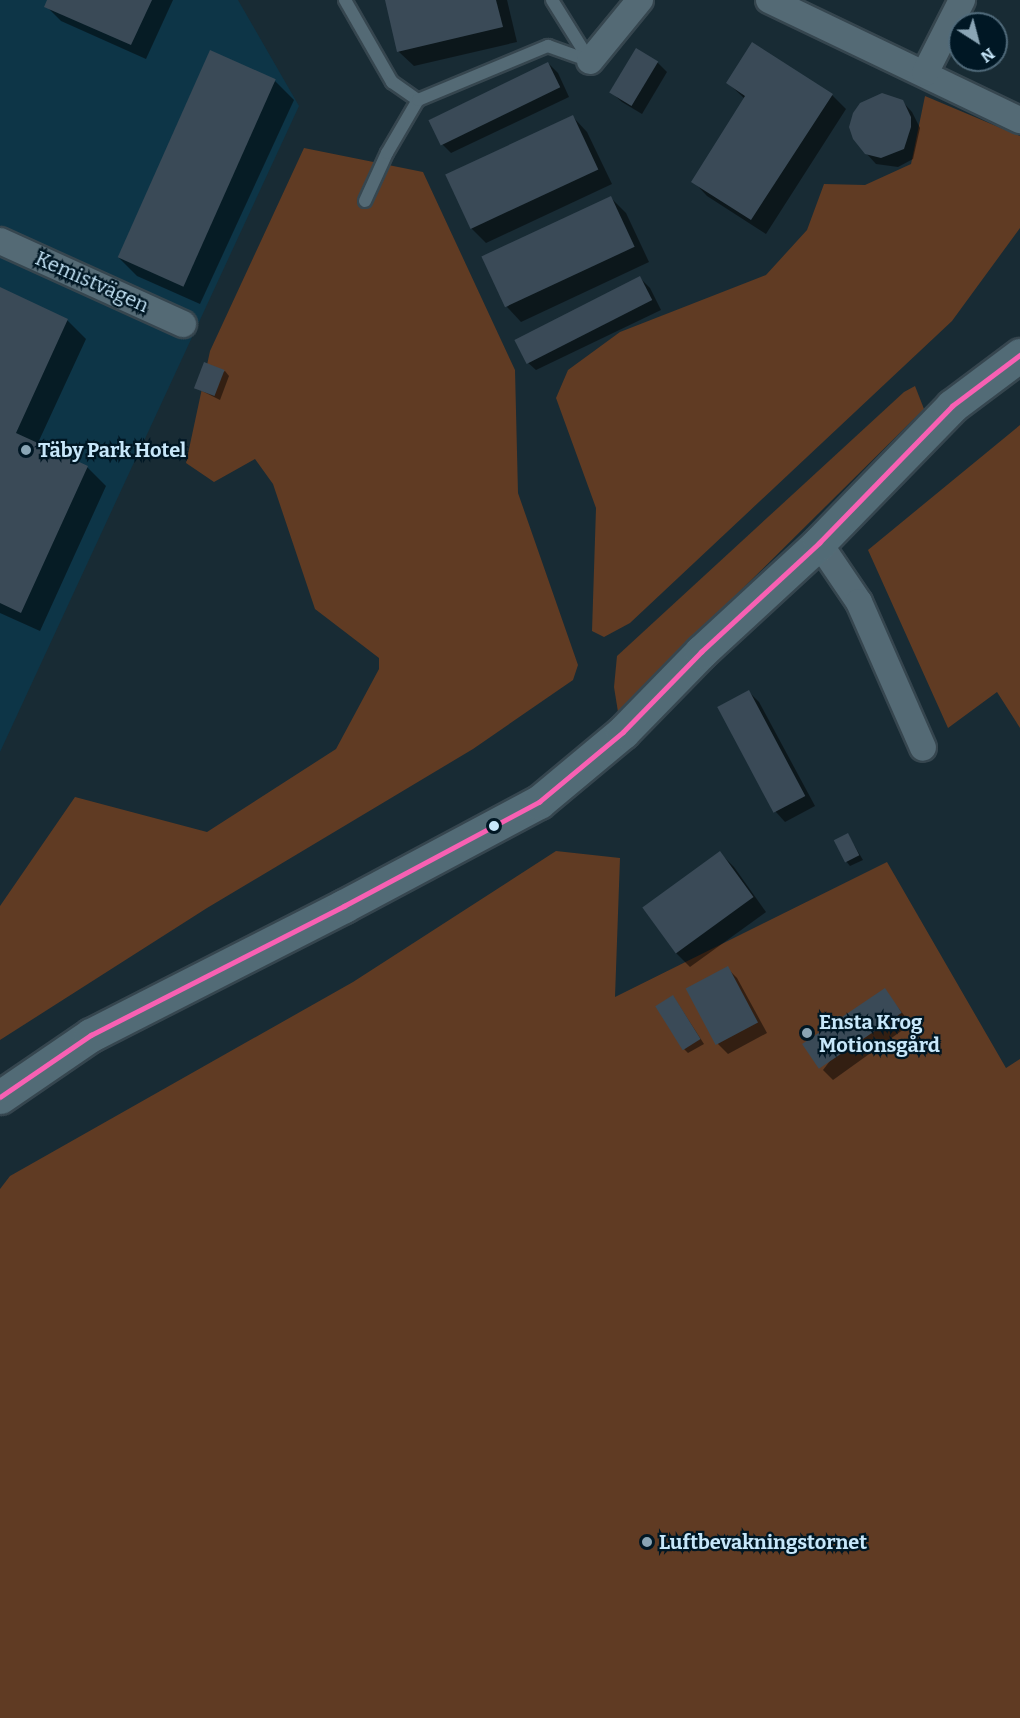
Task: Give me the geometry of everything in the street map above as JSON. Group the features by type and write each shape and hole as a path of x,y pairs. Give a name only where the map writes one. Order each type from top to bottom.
{"main road":[{"path":"0,1097 91,1035 344,906 539,802 622,732 701,652 819,543 952,406 1020,356"}],"street":[{"path":"590,61 640,0"},
{"path":"769,0 1020,120"},
{"path":"925,73 962,0"},
{"name":"Kemistvägen","path":"0,241 183,324"},
{"path":"819,543 859,602 923,748"}],"lane":[{"path":"345,0 392,82 418,100"},
{"path":"552,0 590,61"},
{"path":"365,201 387,153 418,100 548,46 590,61"}],"shaded area":[{"path":"0,0 238,0 299,106 0,752"},
{"path":"925,96 1020,136 1020,228 952,321 630,623 604,637 592,631 596,508 556,398 568,370 620,332 766,275 807,230 824,184 865,185 911,164"},
{"path":"304,148 423,172 515,370 518,493 578,665 573,680 473,749 207,908 0,1040 0,906 75,797 207,832 336,749 379,669 379,658 315,609 273,484 255,459 214,482 186,463 210,351"},
{"path":"915,386 924,409 618,712 614,687 617,656 904,392"},
{"path":"1020,425 1020,728 997,692 948,728 868,550"},
{"path":"556,851 620,858 615,997 887,862 1006,1068 1020,1059 1020,1718 0,1718 0,1189 10,1176 353,982"}],"building":[{"path":"47,0 152,0 131,45 44,7"},
{"path":"385,0 496,0 503,27 397,52"},
{"path":"752,42 833,94 751,220 691,182 745,96 726,83"},
{"path":"636,48 658,61 632,106 609,93"},
{"path":"210,50 276,79 183,287 118,257"},
{"path":"548,62 560,87 441,145 428,120"},
{"path":"882,93 903,100 911,117 911,127 904,149 881,158 865,154 853,139 849,127 853,113 860,103"},
{"path":"573,115 598,169 471,229 445,175"},
{"path":"611,196 635,247 505,307 481,256"},
{"path":"640,276 652,300 527,364 514,340"},
{"name":"Täby Park Hotel","path":"0,287 68,319 16,433 88,466 21,613 0,603"},
{"path":"204,362 225,370 215,396 194,388"},
{"path":"749,690 805,796 774,813 717,707"},
{"path":"848,833 859,855 845,863 834,840"},
{"path":"720,851 754,897 676,954 642,907"},
{"path":"728,966 758,1023 716,1045 686,989"},
{"path":"885,988 902,1013 819,1069 802,1044"},
{"path":"673,995 701,1039 683,1050 655,1006"}],"transit line":[{"path":"0,1097 91,1035 344,906 539,802 623,732 701,652 819,543 952,406 1020,355"}],"place":[{"name":"Täby Park Hotel","path":"26,450"},
{"name":"Ensta Krog Motionsgård","path":"807,1033"},
{"name":"Luftbevakningstornet","path":"647,1542"}]}
